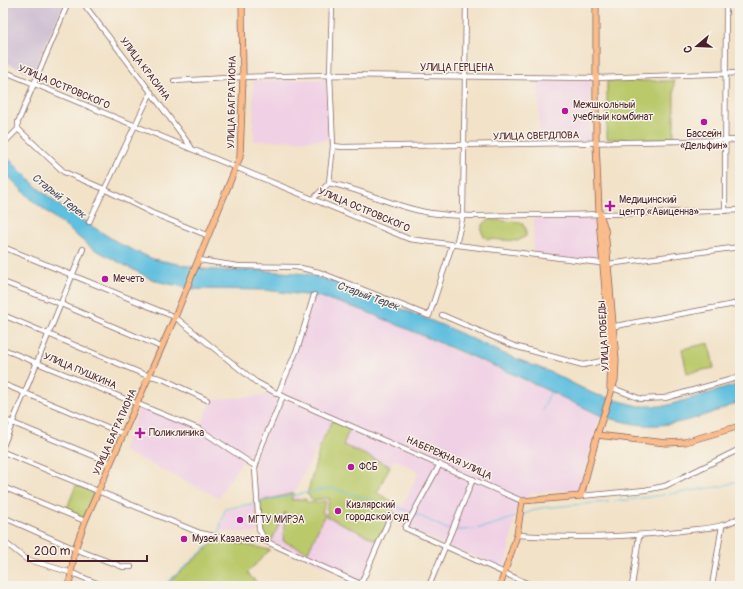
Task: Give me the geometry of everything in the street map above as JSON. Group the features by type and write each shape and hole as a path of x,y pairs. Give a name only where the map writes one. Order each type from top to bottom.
{"main road":[{"name":"УЛИЦА БАГРАТИОНА","path":"69,586 75,549 85,521 175,317 240,157 243,77 242,3"},
{"name":"УЛИЦА ПОБЕДЫ","path":"596,3 596,143 599,215 616,360 615,380 611,387"},
{"name":"УЛИЦА ПОБЕДЫ","path":"581,496 611,387 611,327"},
{"path":"597,435 672,443 685,442 726,432 740,426"},
{"name":"НАБЕРЕЖНАЯ УЛИЦА","path":"522,501 581,496"},
{"path":"500,586 517,535 522,501"}],"street":[{"path":"3,144 18,129 18,122 68,3"},
{"name":"УЛИЦА КРАСИНА","path":"83,3 191,147"},
{"path":"314,198 329,183 333,146 330,75 332,3"},
{"path":"198,262 238,266 296,267 319,272 430,316 463,215 466,3"},
{"path":"725,210 727,141 725,73 726,3"},
{"name":"УЛИЦА ОСТРОВСКОГО","path":"3,71 135,126 191,147 314,198 399,236 410,239 605,264 740,247"},
{"name":"УЛИЦА ГЕРЦЕНА","path":"174,82 243,77 330,75 596,78 740,73"},
{"path":"89,222 151,92"},
{"path":"18,129 64,172 84,182 104,189 152,213 208,236"},
{"name":"УЛИЦА СВЕРДЛОВА","path":"333,146 343,148 465,147 740,140"},
{"name":"УЛИЦА ОСТРОВСКОГО","path":"329,183 344,186 396,205 431,213 463,215 599,215 740,210"},
{"name":"НАБЕРЕЖНАЯ УЛИЦА","path":"3,247 175,317 256,382 278,394 522,501"},
{"path":"3,446 83,249"},
{"path":"3,282 61,304 162,347"},
{"path":"278,394 298,347 314,295"},
{"path":"611,327 740,303"},
{"path":"3,315 163,379 207,400"},
{"path":"442,315 514,346 582,365 611,359"},
{"name":"УЛИЦА ПУШКИНА","path":"3,349 199,429 255,466"},
{"path":"611,387 641,399 664,398 740,377"},
{"path":"3,384 124,434"},
{"path":"265,540 259,529 255,466 283,396"},
{"path":"3,419 111,463"},
{"name":"НАБЕРЕЖНАЯ УЛИЦА","path":"581,496 645,490 665,486 740,449"},
{"path":"3,452 200,533 219,537 265,540 362,586 391,514"},
{"path":"440,464 405,528 533,586"},
{"path":"429,586 474,479"},
{"path":"3,487 85,521"},
{"path":"3,517 75,549 123,567 131,567"},
{"path":"517,535 560,538 639,536 722,526 740,517"},
{"path":"712,586 722,526"},
{"path":"632,586 639,536"},
{"path":"3,541 26,559 72,573 104,586"}],"shaded area":[{"path":"3,3 64,3 32,74 3,61"},
{"path":"326,79 328,140 254,141 253,81"},
{"name":"Межшкольный учебный комбинат","path":"590,80 590,142 539,142 539,81"},
{"path":"534,218 593,218 598,262 533,254"},
{"path":"314,295 375,315 600,415 579,490 543,491 530,494 522,501 518,500 505,570 492,563 446,546 390,519 394,501 403,505 419,472 394,459 390,466 343,445 351,425 333,418 294,493 257,502 255,468 243,460 219,498 122,450 141,406 199,429 212,400 278,394"},
{"path":"294,495 345,521 386,523 361,583 271,542"},
{"name":"МГТУ МИРЭА","path":"255,505 257,533 220,531 226,510"}],"green space":[{"path":"607,81 674,81 674,140 607,139"},
{"path":"489,220 521,222 526,229 526,236 518,241 487,239 484,237 482,226"},
{"path":"709,343 714,368 687,373 682,349"},
{"path":"333,420 350,428 343,445 390,466 377,493 394,502 391,517 378,541 326,516 328,511 326,509 330,498 311,500 309,495 307,495 321,443"},
{"path":"76,485 94,492 85,518 66,511"},
{"path":"294,493 291,500 306,499 307,503 326,501 322,512 325,514 308,552 283,541 285,512 271,542 266,539 260,530 257,502"},
{"path":"218,539 270,550 248,572 250,576 261,586 164,586"}],"water":[{"name":"Старый Терек","path":"3,153 38,188 64,209 122,245 153,259 203,269 228,271 255,270 307,274 338,283 449,328 502,353 550,372 594,394 638,406 665,406 740,384 740,402 681,422 657,425 629,423 604,417 515,375 365,311 321,297 265,290 193,289 160,282 149,278 92,248 31,199 3,171"}],"waterway":[{"path":"542,411 550,393"},
{"path":"522,515 540,508 629,500 723,486 740,480"},
{"path":"259,502 331,488 412,512"},
{"path":"218,535 225,509 256,503"},
{"path":"414,513 449,530"},
{"path":"455,530 487,526 517,516"},
{"path":"163,586 217,538"}],"place":[{"name":"Межшкольный учебный комбинат","path":"565,111"},
{"name":"Бассейн «Дельфин»","path":"704,122"},
{"name":"Медицинский центр «Авиценна»","path":"610,206"},
{"name":"Мечеть","path":"105,279"},
{"name":"Поликлиника","path":"140,433"},
{"name":"ФСБ","path":"351,467"},
{"name":"Кизлярский городской суд","path":"338,511"},
{"name":"МГТУ МИРЭА","path":"240,520"},
{"name":"Музей Казачества","path":"184,539"}]}
